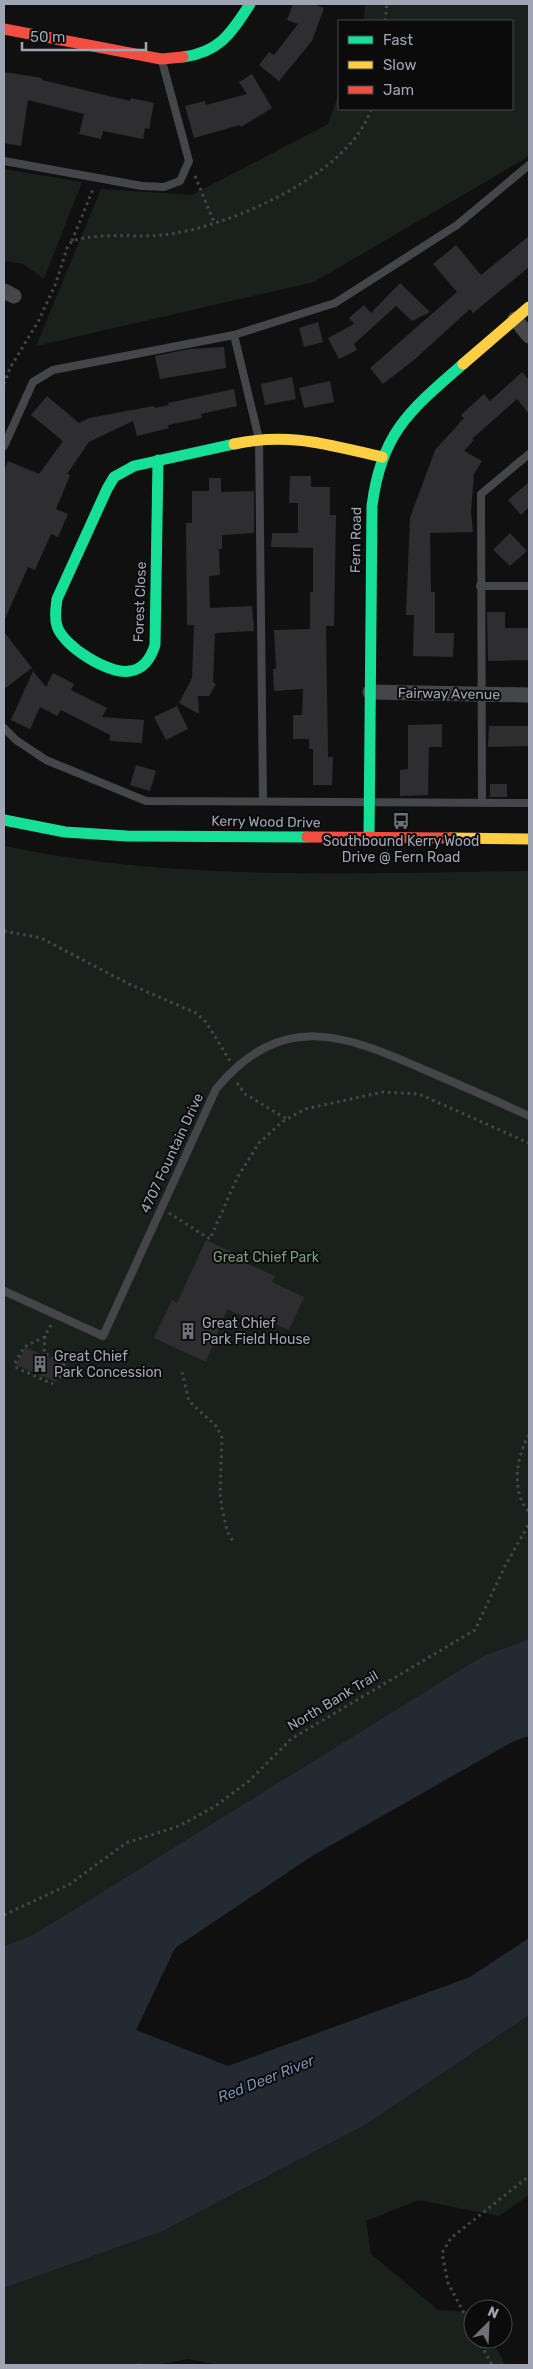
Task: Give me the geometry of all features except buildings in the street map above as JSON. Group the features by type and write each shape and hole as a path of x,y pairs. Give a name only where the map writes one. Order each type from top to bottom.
{"street":[{"path":"4,29 161,59 188,56 220,44 230,35 250,4"},
{"name":"Fern Road","path":"369,838 372,506 376,475 382,457 394,434 408,414 529,307"},
{"path":"515,319 529,336"},
{"name":"Forest Close","path":"158,460 155,645 149,661 143,667 131,672 122,672 78,651 63,639 55,623 55,606 106,489 114,477 134,466 158,460 259,439 294,439 382,457"},
{"name":"Fairway Avenue","path":"370,692 529,695"},
{"name":"Kerry Wood Drive","path":"4,820 65,832 128,836 529,839"}],"lane":[{"path":"4,161 142,186 164,187 180,181 189,160 161,59"},
{"path":"4,446 33,382 52,370 234,335 335,304 457,225 529,165"},
{"path":"234,335 259,439 263,802"},
{"path":"482,802 481,494 529,454"},
{"path":"480,586 529,586"},
{"path":"4,728 16,740 46,760 146,801 529,803"},
{"name":"4707 Fountain Drive","path":"4,1291 103,1336 208,1102 216,1089 233,1070 264,1049 282,1042 317,1035 335,1036 385,1052 529,1116"}],"path":[{"path":"385,20 387,4"},
{"path":"72,241 93,237 164,235 214,222 266,204 317,174 337,157 354,138 369,116 371,110"},
{"path":"189,160 214,222"},
{"path":"4,384 10,368 40,320 56,283 67,248 72,241 98,178"},
{"path":"4,931 41,938 129,984 196,1013 206,1022 229,1059 240,1090 287,1119"},
{"path":"160,1209 184,1221 210,1239 237,1178 265,1137 287,1119 305,1109 383,1092 407,1092 430,1098 529,1143"},
{"path":"56,1315 46,1336 44,1353 62,1362 64,1366 58,1382"},
{"path":"46,1336 24,1347 15,1365 53,1384"},
{"path":"182,1372 190,1401 217,1427 222,1438 220,1493 227,1531 234,1543"},
{"path":"529,1435 520,1456 518,1481 522,1502 529,1512"},
{"name":"North Bank Trail","path":"4,1915 70,1884 126,1843 179,1826 214,1807 249,1781 291,1739 475,1630 505,1566 529,1524"},
{"path":"463,2311 448,2283 442,2254 451,2238 529,2176"},
{"path":"483,2349 492,2365"}],"green space":[{"path":"365,4 529,4 529,154 523,160 314,282 36,346 101,189 192,195 328,124 338,96 338,110 513,110 513,20 364,20"},
{"path":"4,169 82,182 44,279 23,264 4,261"},
{"name":"Great Chief Park","path":"4,846 69,857 200,870 266,873 529,871 529,1639 481,1657 33,1935 4,1946"},
{"path":"529,2015 529,2195 499,2216 419,2200 366,2221 371,2254 438,2310 463,2311 463,2349 497,2349 505,2365 219,2365 187,2359 158,2365 4,2365 4,2288 163,2231 365,2125"}],"water":[{"name":"Red Deer River","path":"529,1639 529,1736 514,1741 312,1856 175,1948 136,2030 228,2066 470,1977 529,1938 529,2015 365,2125 163,2231 4,2288 4,1946 33,1935 481,1657"}],"traffic: fast":[{"path":"183,57 206,51 223,40 237,24 250,4"},
{"path":"369,838 372,506 376,481 391,441 401,425 428,395 463,364"},
{"path":"158,460 155,645 149,658 143,665 135,670 121,671 99,664 77,650 61,634 56,619 57,599 107,489 114,477 134,466 234,444"},
{"path":"4,820 65,832 127,836 307,837"}],"traffic: slow":[{"path":"463,364 529,307"},
{"path":"234,444 273,439 291,440 326,444 382,457"},
{"path":"450,838 529,839"}],"traffic: jam":[{"path":"4,29 161,59 183,57"},
{"path":"307,837 450,838"}],"place":[{"name":"Southbound Kerry Wood Drive @ Fern Road","path":"401,821"},
{"name":"Great Chief Park Field House","path":"188,1331"},
{"name":"Great Chief Park Concession","path":"40,1364"}]}
